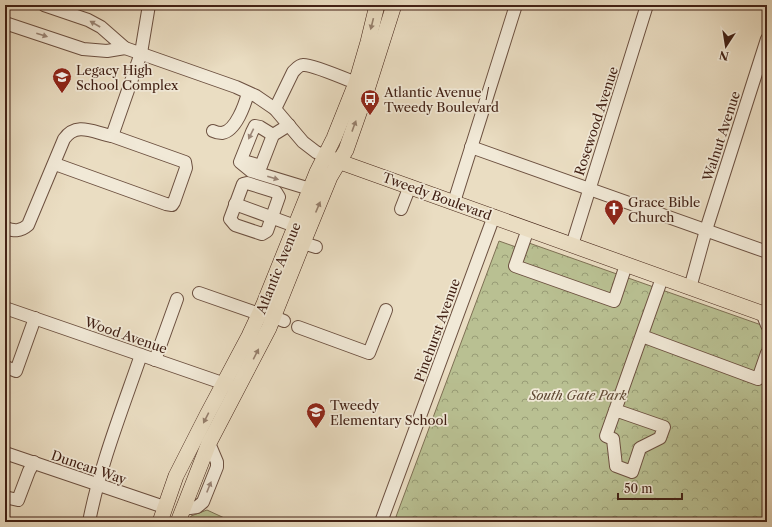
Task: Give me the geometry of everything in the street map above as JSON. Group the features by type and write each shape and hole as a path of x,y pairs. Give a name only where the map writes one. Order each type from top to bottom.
{"main road":[{"name":"Atlantic Avenue","path":"180,515 259,314 310,189 334,138 356,83 377,5"},
{"name":"Atlantic Avenue","path":"160,522 176,476 207,415 253,361 279,319 310,245 330,177 346,150 394,5"},
{"name":"Tweedy Boulevard","path":"325,156 690,288 765,318"}],"street":[{"name":"Tweedy Boulevard","path":"44,5 88,20 101,27 125,48 236,87 267,102 275,108 303,142 316,152 325,156"},
{"path":"112,136 141,53 149,5"},
{"path":"454,202 516,5"},
{"name":"Rosewood Avenue","path":"572,245 647,5"},
{"name":"Tweedy Boulevard","path":"5,23 83,49 107,51 125,48"},
{"name":"Walnut Avenue","path":"690,288 706,230 767,39"},
{"path":"275,108 293,72 297,67 302,65 312,67 356,83"},
{"path":"213,131 222,133 226,132 235,123 243,108 248,93"},
{"path":"240,160 261,166 273,134 289,125"},
{"path":"240,160 255,126 273,134"},
{"path":"5,228 17,231 24,229 28,225 55,164 64,139 69,132 75,129 83,129 112,136 185,162 186,168 172,205 55,164"},
{"path":"471,147 767,252"},
{"path":"240,160 240,162 251,171 310,189"},
{"path":"247,183 276,192 279,197 272,216 267,231 262,234 235,225 230,219 243,184 247,183"},
{"path":"401,209 410,186"},
{"path":"235,204 272,216 295,226"},
{"name":"Pinehurst Avenue","path":"381,522 494,216"},
{"path":"528,229 515,266 614,301 626,265"},
{"path":"615,410 664,427 660,438 640,448 632,472 616,466 613,439 606,436 615,410 642,336 662,278"},
{"path":"199,293 259,314"},
{"path":"155,360 177,299"},
{"name":"Wood Avenue","path":"5,308 231,386"},
{"path":"298,327 369,353 386,310"},
{"path":"6,367 16,371 34,318"},
{"path":"642,336 758,379 766,359"},
{"path":"89,522 108,448 141,355"},
{"name":"Duncan Way","path":"5,452 164,507"},
{"path":"9,498 18,500 34,462"}],"green space":[{"name":"South Gate Park","path":"499,241 516,247 529,243 767,327 767,522 394,522"},
{"path":"207,510 233,522 189,522 191,516"}],"place":[{"name":"Legacy High School Complex","path":"62,94"},
{"name":"Atlantic Avenue / Tweedy Boulevard","path":"370,116"},
{"name":"Grace Bible Church","path":"614,226"},
{"name":"Tweedy Elementary School","path":"316,429"}]}
